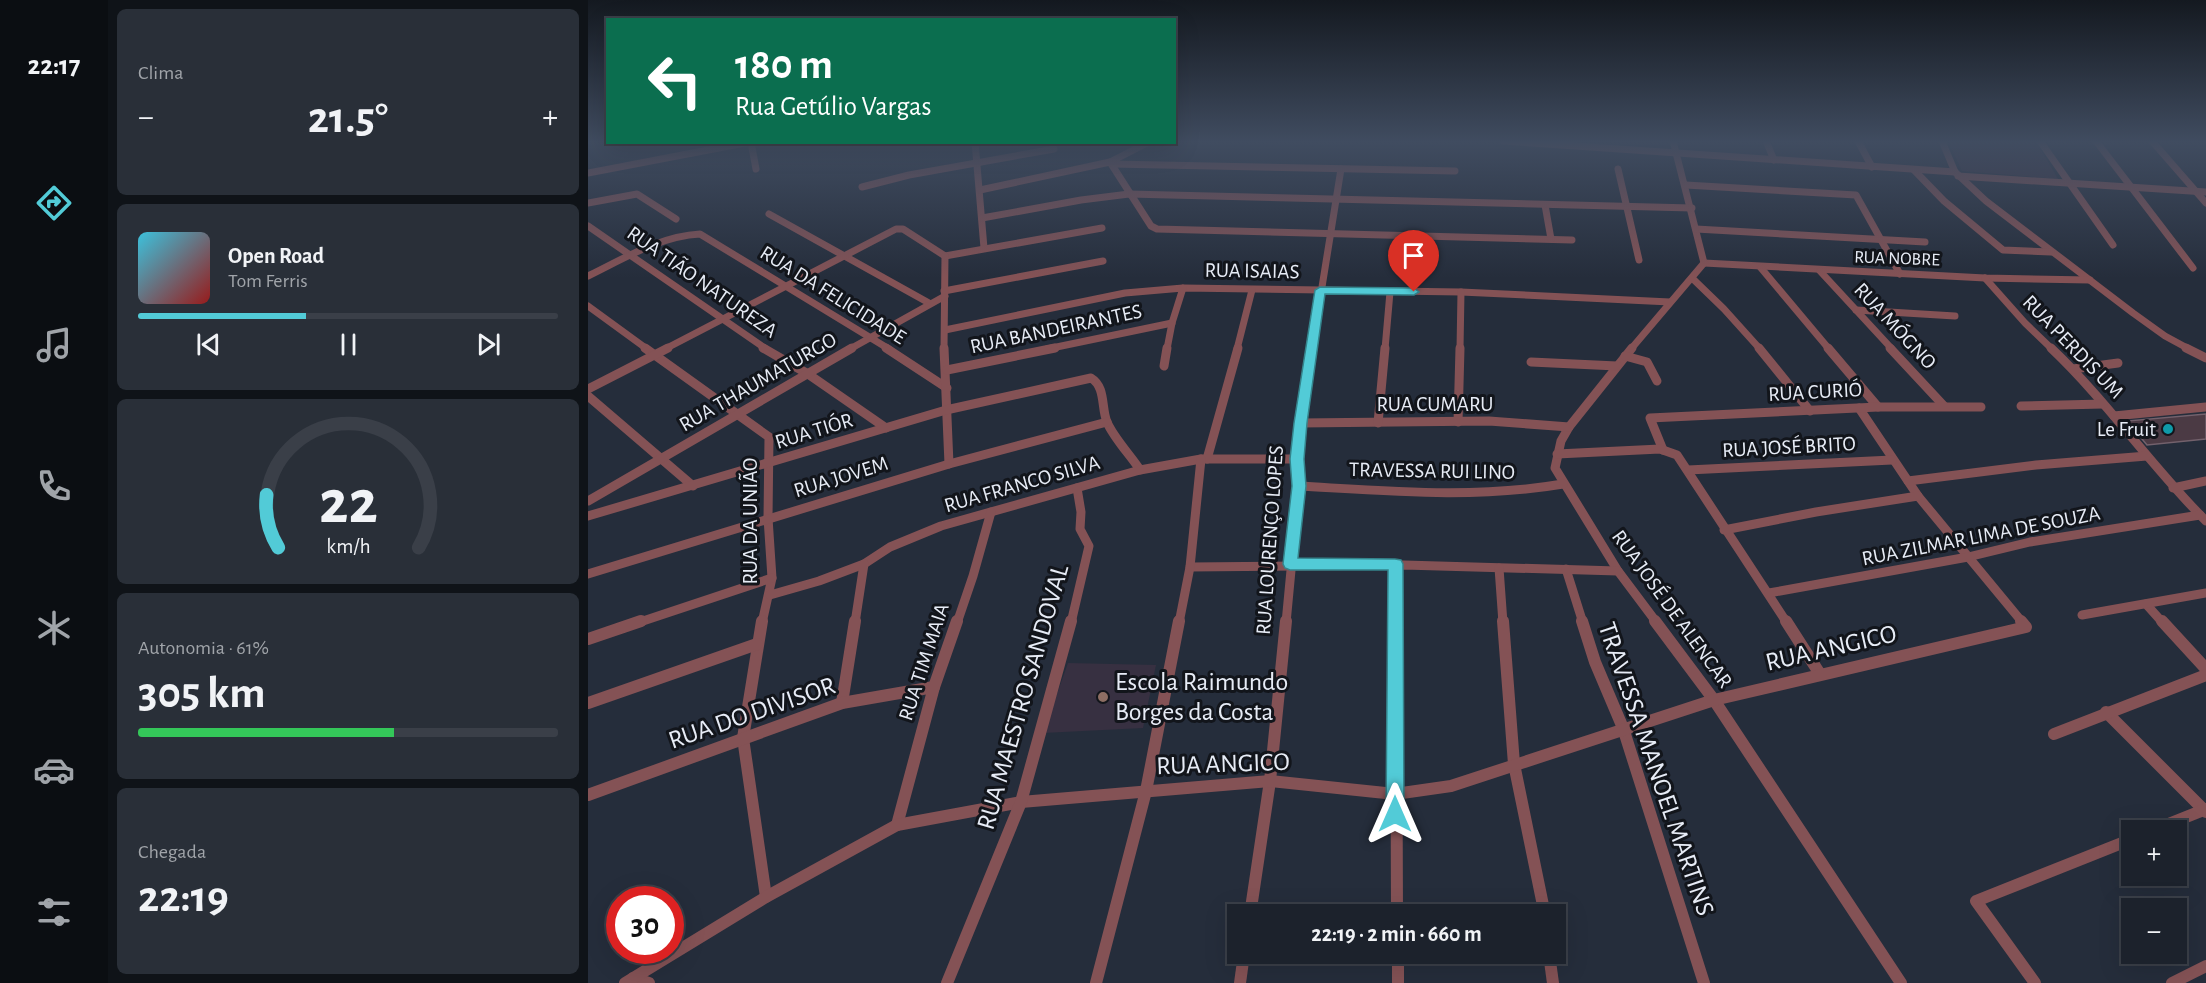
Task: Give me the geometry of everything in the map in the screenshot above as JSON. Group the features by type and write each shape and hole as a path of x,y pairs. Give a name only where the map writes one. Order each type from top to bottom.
{"street":[{"path":"984,248 980,189 991,187"},
{"path":"1125,187 1151,226 1162,229 1572,240"},
{"name":"RUA LOURENÇO LOPES","path":"1252,904 1270,781 1299,486 1297,459 1300,423 1339,187"},
{"path":"1622,187 1640,260"},
{"path":"1686,187 1704,263 1625,356 1569,427 1557,454 1663,450 1677,455 1820,674"},
{"path":"1721,187 1852,194 1859,199 1900,274"},
{"path":"1930,187 2003,250 2052,252"},
{"path":"1971,187 2052,252 2165,336 2206,358"},
{"path":"2072,187 2113,245"},
{"path":"2132,187 2206,192"},
{"path":"2132,187 2193,268"},
{"path":"2192,187 2206,203"},
{"path":"588,203 637,194 676,219"},
{"path":"982,218 1081,200 1129,194 1692,208"},
{"path":"1545,205 1551,239"},
{"path":"770,214 929,303"},
{"name":"RUA TIÃO NATUREZA","path":"588,226 759,345 808,374 886,428"},
{"path":"588,389 898,228 945,255 1102,228"},
{"path":"1696,229 1925,242"},
{"name":"RUA DA FELICIDADE","path":"633,256 679,237 700,234 872,338 947,388"},
{"path":"945,255 944,314 949,464"},
{"path":"588,276 633,256"},
{"name":"RUA THAUMATURGO","path":"588,501 945,294 1103,261"},
{"name":"RUA NOBRE","path":"1704,263 1820,271 2090,280"},
{"path":"1761,268 1878,407"},
{"name":"RUA MÓGNO","path":"1820,271 1944,406"},
{"path":"1692,278 1711,294 1749,336 1810,411"},
{"name":"RUA PERDIS UM","path":"1985,278 2025,323 2073,369 2173,488 2203,518"},
{"path":"1164,366 1172,323 1183,288"},
{"name":"RUA ISAIAS","path":"945,330 1125,293 1183,288 1461,292 1670,302"},
{"path":"1096,983 1146,791 1190,567 1204,459 1226,395 1252,290"},
{"path":"1378,423 1390,292"},
{"path":"1458,422 1461,292"},
{"name":"RUA DA UNIÃO","path":"588,306 769,437 768,518 772,578 770,595 757,644 743,738 766,897"},
{"path":"1856,310 1955,316"},
{"name":"RUA BANDEIRANTES","path":"947,370 1172,323"},
{"path":"1625,356 1647,362 1657,381"},
{"path":"1531,362 1617,366"},
{"path":"2073,369 2118,363"},
{"name":"RUA TIÓR","path":"588,516 946,410 1091,378 1095,380 1103,397 1107,422"},
{"path":"588,396 693,486"},
{"path":"2020,406 2103,404"},
{"name":"RUA CURIÓ","path":"1663,450 1650,418 1878,407 1981,407"},
{"path":"2114,416 2206,407"},
{"path":"1858,408 1918,496 1968,557"},
{"name":"RUA CUMARU","path":"1300,423 1489,421 1569,427"},
{"path":"1107,422 1140,470"},
{"name":"RUA JOVEM","path":"588,574 949,464 1107,422"},
{"name":"RUA JOSÉ DE ALENCAR","path":"1557,454 1555,468 1563,484 1618,571 1714,700 1901,983"},
{"path":"1908,481 2024,466 2147,456"},
{"name":"RUA FRANCO SILVA","path":"770,595 819,581 864,564 890,547 931,530 1140,470 1204,459 1297,459"},
{"name":"RUA JOSÉ BRITO","path":"1688,471 1892,460"},
{"path":"2173,488 2206,481"},
{"name":"TRAVESSA RUI LINO","path":"1299,486 1479,494 1537,490 1563,484"},
{"name":"RUA MAESTRO SANDOVAL","path":"947,983 1021,802 1088,555 1089,546 1080,529 1081,512 1077,488"},
{"path":"1725,530 1816,512 1918,496"},
{"name":"RUA TIM MAIA","path":"897,825 934,687 973,576 991,512"},
{"name":"RUA ZILMAR LIMA DE SOUZA","path":"1769,593 1968,557 2030,542 2203,518"},
{"name":"RUA ANGICO","path":"629,980 766,897 897,825 1021,802 1270,781 1395,794 1451,786 1714,700 2026,627 1968,557"},
{"path":"842,703 847,657 857,614 864,564"},
{"path":"1190,567 1395,564 1618,571"},
{"path":"1395,564 1397,904"},
{"path":"1499,568 1514,764 1543,904"},
{"name":"TRAVESSA MANOEL MARTINS","path":"1566,569 1595,662 1623,728 1704,983"},
{"path":"588,639 772,578"},
{"path":"2082,615 2206,593"},
{"path":"2146,604 2206,669"},
{"path":"588,703 757,644"},
{"path":"2054,734 2206,675"},
{"name":"RUA DO DIVISOR","path":"588,795 842,703 934,687"},
{"path":"2106,712 2205,810 2179,820"},
{"path":"2035,983 1976,901 2121,843"},
{"path":"1240,983 1243,964"},
{"path":"1398,964 1398,983"},
{"path":"1550,964 1553,983"},
{"path":"2172,983 2206,966"},
{"path":"629,980 649,983"}],"shaded area":[{"name":"Escola Raimundo Borges da Costa","path":"1068,663 1156,665 1143,728 1043,733"}],"building":[{"name":"Le Fruit","path":"2206,414 2206,439 2147,445 2127,421"}],"place":[{"name":"Le Fruit","path":"2168,429"},
{"name":"Escola Raimundo Borges da Costa","path":"1103,697"}],"route":[{"path":"1395,814 1395,564 1290,564 1299,486 1297,459 1300,423 1320,290 1414,292"}]}
